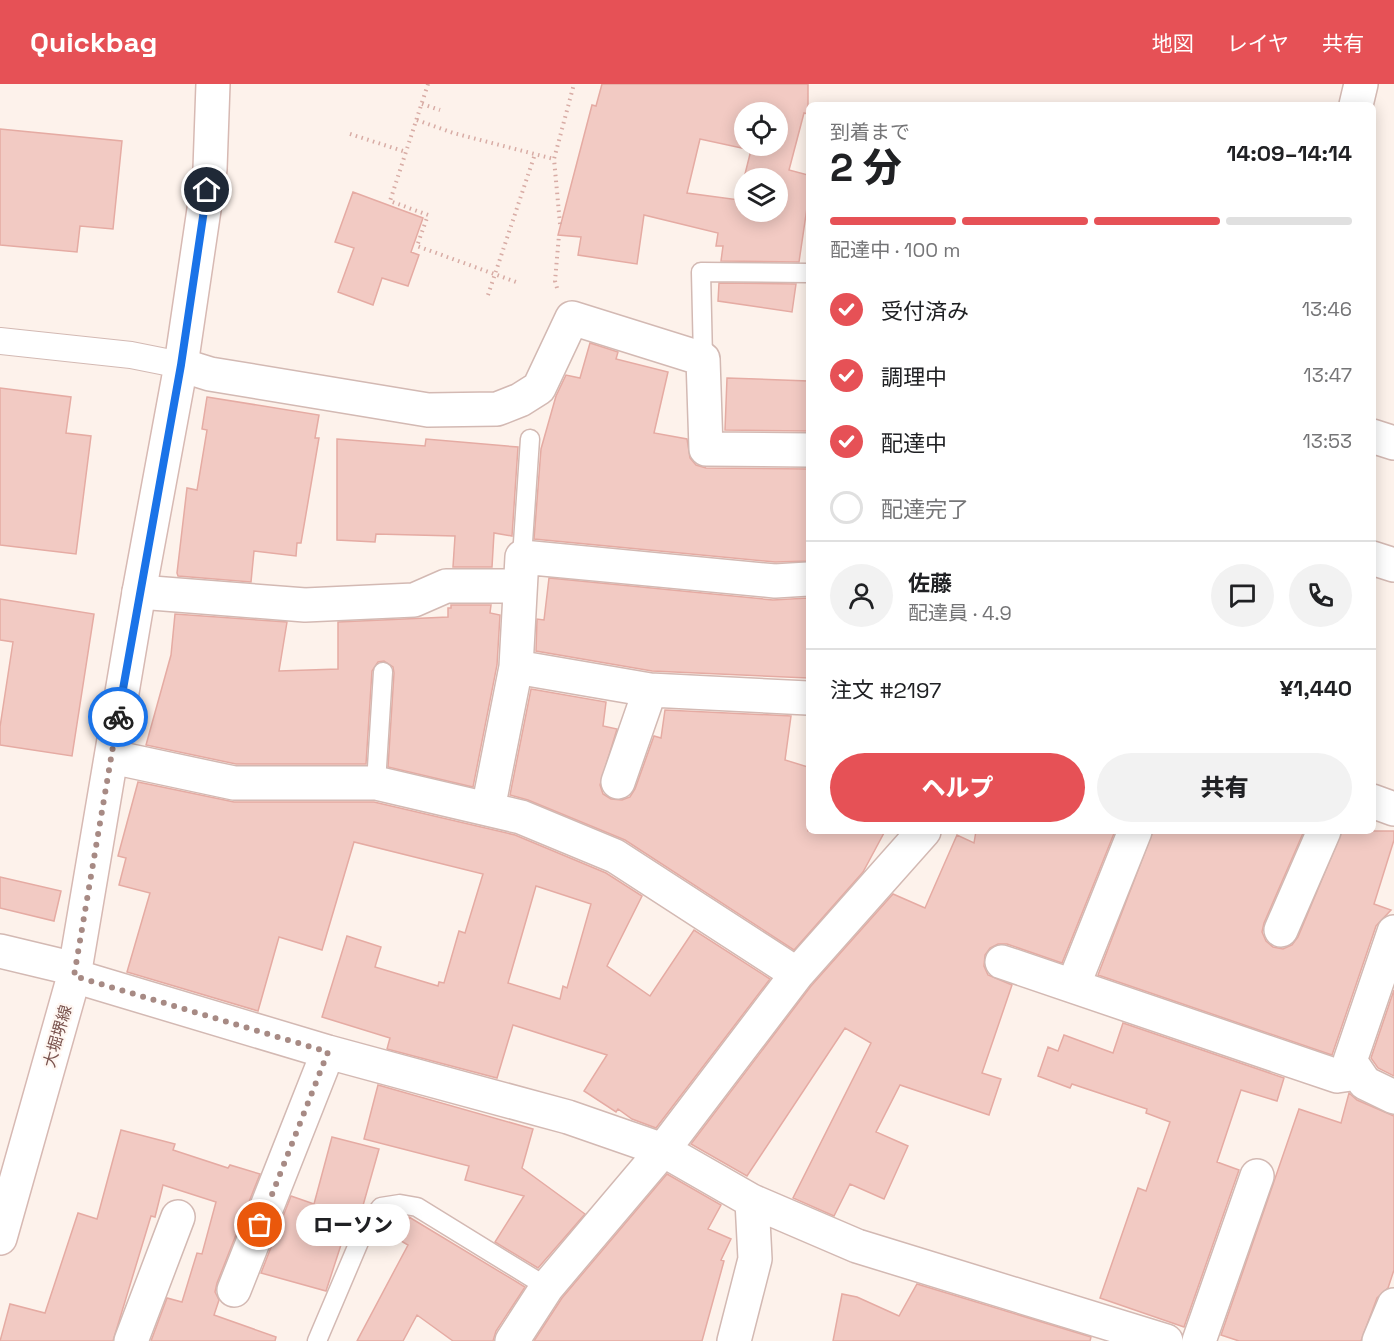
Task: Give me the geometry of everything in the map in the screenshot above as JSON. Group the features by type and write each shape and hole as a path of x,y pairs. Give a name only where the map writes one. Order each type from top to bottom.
{"street":[{"name":"大堀堺線","path":"0,1238 75,972 139,592 181,365 210,169 213,84"},
{"path":"1357,102 1361,84"},
{"path":"0,341 131,355 181,365 210,374 428,410 497,409 520,400 539,388 572,318 703,359 706,449 806,450"},
{"path":"1376,437 1394,443"},
{"path":"1376,559 1394,565"},
{"path":"488,809 516,667 521,572"},
{"path":"139,592 305,605 414,600 446,586 521,572 775,581 806,579"},
{"path":"516,667 650,690 806,698"},
{"path":"618,782 650,690"},
{"path":"111,757 234,783 376,783 521,817 615,855 796,974"},
{"path":"1376,802 1394,809"},
{"path":"512,1341 547,1287 663,1150 796,974 921,834"},
{"path":"1074,986 1134,834"},
{"path":"1281,930 1323,834"},
{"path":"1394,932 1365,1010 1350,1061 1365,1083 1394,1097"},
{"path":"0,951 75,972 328,1052 568,1117 663,1150 752,1201 857,1246 1166,1341"},
{"path":"1002,962 1337,1076 1358,1073"},
{"path":"234,1290 328,1052"},
{"path":"1199,1341 1257,1176"},
{"path":"734,1341 755,1259 752,1201"},
{"path":"131,1341 177,1217"},
{"path":"1379,1341 1394,1305"}],"lane":[{"path":"703,359 701,272 806,273"},
{"path":"521,572 530,439"},
{"path":"376,783 383,672"},
{"path":"317,1341 365,1228 381,1207 400,1204 417,1207 547,1287"}],"path":[{"path":"429,84 390,201 428,215 417,246 519,283"},
{"path":"560,224 554,159 574,84"},
{"path":"422,104 440,110"},
{"path":"417,120 453,134 554,159"},
{"path":"350,134 406,152"},
{"path":"488,296 536,154"},
{"path":"559,235 555,280 560,299 572,318"}],"building":[{"path":"602,84 808,84 806,114 804,113 789,170 806,174 806,215 799,262 721,261 723,246 716,246 718,233 644,215 637,264 578,255 581,237 558,235 592,105 596,106","holes":["734,102 788,102 788,156 750,156 746,168 788,168 788,222 734,222 734,199 687,193 700,139 734,146"]},
{"path":"0,129 122,141 113,229 80,226 77,252 0,245"},
{"path":"353,192 423,218 411,252 419,255 408,286 382,278 373,305 338,292 354,248 335,242"},
{"path":"719,283 796,284 792,312 718,301"},
{"path":"590,343 618,352 616,359 668,372 654,433 687,439 690,458 696,465 706,468 806,469 806,561 775,562 534,539 541,449 556,396 566,375 580,378"},
{"path":"727,378 806,381 806,431 725,430"},
{"path":"0,388 71,397 66,433 91,436 76,554 0,545"},
{"path":"207,397 319,415 315,438 319,438 301,543 297,543 296,556 254,551 251,582 178,576 177,573 187,488 197,490 207,430 202,429"},
{"path":"337,439 425,446 426,439 518,447 512,536 494,533 492,567 453,567 455,536 376,534 375,542 337,540"},
{"path":"549,578 773,600 806,598 806,678 652,671 536,651 537,619 544,620"},
{"path":"0,599 94,614 72,756 0,745 0,727 13,642 0,640"},
{"path":"451,605 491,605 490,613 500,615 497,665 473,787 388,767 394,673 393,667 384,661 378,662 372,671 366,764 236,764 146,745 171,655 175,614 287,622 279,671 338,669 338,622 448,617 448,608 451,608"},
{"path":"531,689 606,702 603,726 617,729 600,785 603,794 611,799 622,800 630,797 635,789 654,736 661,738 665,710 791,716 785,760 806,766 806,834 883,834 863,872 794,950 625,840 528,800 510,795"},
{"path":"138,782 234,802 374,802 515,835 606,873 642,896 607,966 650,996 694,930 770,979 656,1128 632,1119 618,1109 616,1112 584,1091 607,1055 513,1025 497,1078 387,1049 390,1038 322,1017 347,936 381,947 375,967 438,986 439,982 444,983 459,931 465,933 483,874 354,842 322,950 279,937 258,1011 127,972 150,893 119,885 126,858 118,856","holes":["536,886 591,904 567,988 563,986 560,999 508,983"]},
{"path":"1376,831 1394,831 1394,840 1374,904 1391,910 1376,926 1332,1055 1098,975 1152,834 1303,834 1262,932 1266,941 1273,947 1283,949 1292,945 1298,937 1341,834 1376,834"},
{"path":"976,834 1114,834 1062,963 1007,944 998,944 990,948 985,955 984,966 988,975 1012,985 982,1073 1001,1079 989,1115 900,1085 876,1132 908,1146 884,1199 850,1184 834,1216 793,1198 871,1043 845,1028 747,1176 691,1144 811,986 893,894 925,908 957,835 974,843"},
{"path":"0,877 61,891 54,921 0,908"},
{"path":"1394,990 1394,1076 1378,1068 1371,1058"},
{"path":"1123,1023 1284,1078 1277,1101 1241,1090 1217,1162 1239,1170 1184,1327 1100,1298 1138,1188 1146,1191 1170,1122 1146,1113 1147,1109 1072,1084 1070,1088 1038,1076 1048,1047 1058,1051 1064,1035 1113,1053"},
{"path":"378,1085 533,1129 522,1168 585,1214 538,1268 495,1242 524,1196 465,1180 469,1166 364,1139"},
{"path":"1349,1093 1357,1100 1394,1116 1394,1270 1388,1288 1377,1298 1361,1341 1239,1341 1221,1335 1299,1109 1341,1123"},
{"path":"121,1130 175,1144 173,1150 228,1168 230,1165 260,1174 217,1283 215,1292 219,1300 214,1315 276,1337 275,1341 151,1341 167,1298 182,1302 197,1253 202,1254 216,1202 163,1185 155,1217 151,1216 113,1341 0,1341 10,1304 45,1313 78,1213 97,1219"},
{"path":"332,1137 379,1149 360,1216 352,1211 326,1291 261,1273 291,1196 314,1204"},
{"path":"667,1174 721,1205 708,1229 731,1239 721,1260 724,1261 702,1341 534,1341 562,1298"},
{"path":"409,1217 525,1287 496,1331 493,1341 453,1341 417,1315 403,1341 357,1341 408,1245 396,1238"},
{"path":"917,1284 1091,1337 1090,1341 833,1341 842,1294 857,1297 899,1316"}],"way so far":[{"path":"118,717 74,976 328,1052 260,1225"}],"place":[{"name":"ローソン","path":"260,1225"}],"route":[{"path":"118,717 181,365 207,190"}]}
